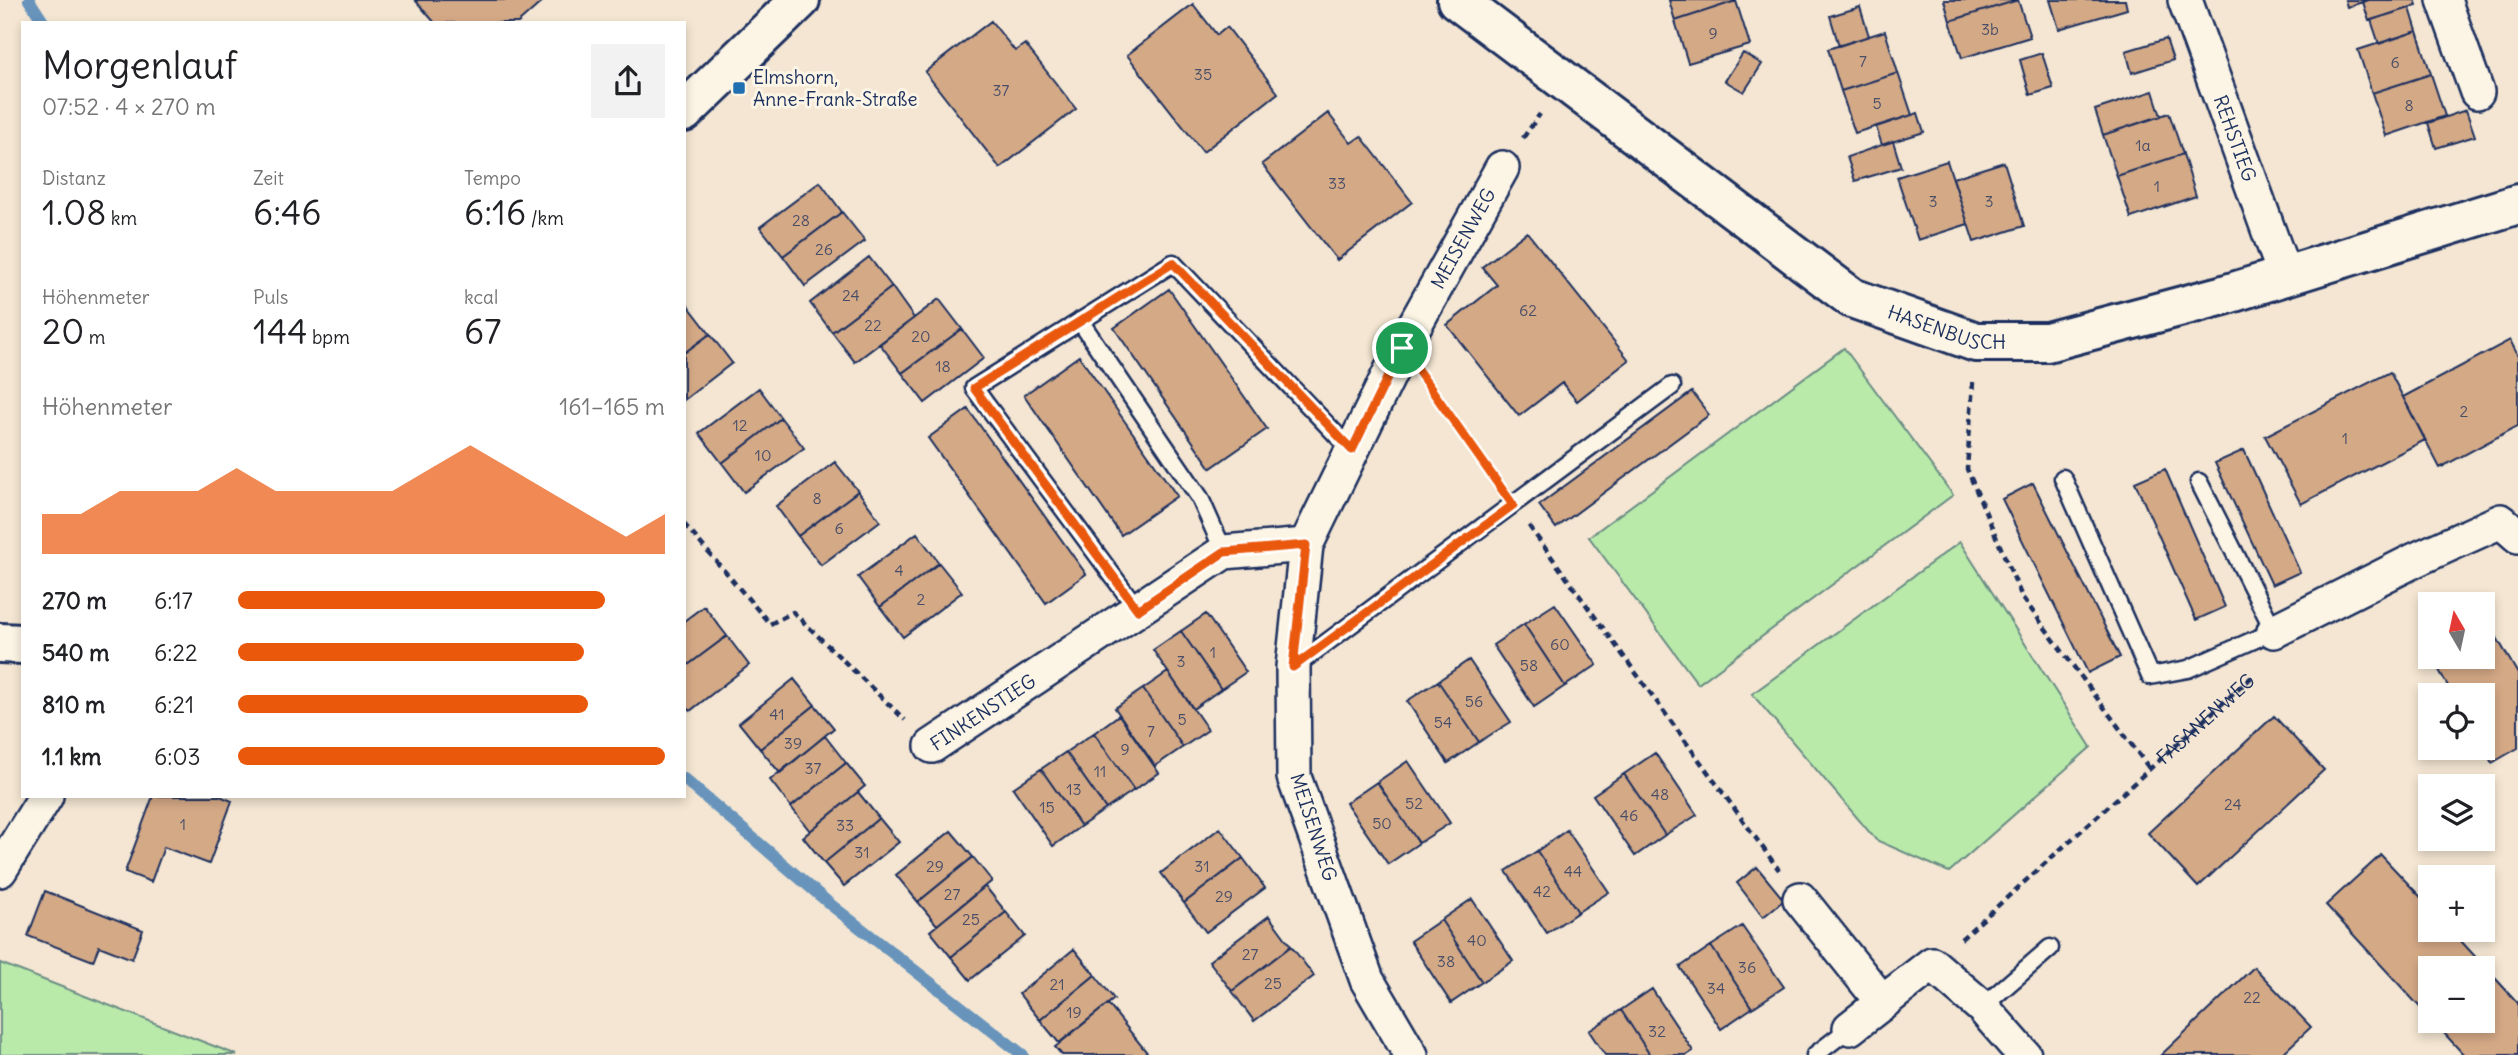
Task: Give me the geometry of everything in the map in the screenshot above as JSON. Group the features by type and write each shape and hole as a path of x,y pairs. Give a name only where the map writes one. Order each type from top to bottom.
{"main road":[{"path":"686,110 800,0"},
{"name":"HASENBUSCH","path":"1457,0 1852,298 1976,342 2047,342 2285,276 2518,204"},
{"path":"0,643 21,644"}],"street":[{"name":"REHSTIEG","path":"2185,0 2285,276"},
{"path":"2444,0 2477,92"},
{"name":"MEISENWEG","path":"1411,1055 1367,980 1294,777 1293,667 1306,545 1402,348 1502,168"},
{"path":"2274,631 2415,560 2510,529"},
{"name":"FINKENSTIEG","path":"932,746 1224,552 1306,545"},
{"path":"0,870 45,798"},
{"path":"1800,899 1883,1003"},
{"path":"1850,1028 1932,964 1982,1007 2024,1055"}],"lane":[{"path":"1138,610 974,388 1173,263 1352,450"},
{"path":"1080,321 1200,498 1224,552"},
{"path":"1293,667 1672,386"},
{"path":"2063,478 2150,676 2188,669 2274,631 2199,482"},
{"path":"1982,1007 2050,948"},
{"path":"1815,1055 1850,1028"}],"path":[{"path":"1502,168 1564,81"},
{"path":"1976,342 1967,469 2022,597 2149,768"},
{"path":"1402,348 1800,899"},
{"name":"FINKENSTIEG","path":"686,526 770,624 793,612 932,746"},
{"name":"FASANENWEG","path":"1932,964 2263,667 2274,631"}],"green space":[{"path":"1844,348 1953,495 1698,684 1589,537"},
{"path":"1960,542 2091,747 1949,872 1876,840 1752,694"},
{"path":"0,963 237,1055 0,1055"}],"building":[{"path":"415,0 544,0 520,21 433,21"},
{"path":"1669,0 1736,0 1736,1 1675,21"},
{"path":"1944,0 2018,0 1950,21"},
{"path":"2018,0 2030,37 1962,58 1950,21"},
{"path":"2050,0 2125,0 2127,9 2059,29"},
{"path":"2345,0 2369,0 2347,7"},
{"path":"2415,0 2417,5 2369,21 2363,2"},
{"path":"1736,1 1750,45 1688,63 1675,21"},
{"path":"1193,4 1217,35 1227,27 1278,93 1203,152 1127,55"},
{"path":"1860,7 1869,36 1839,46 1830,16"},
{"path":"2410,8 2417,31 2379,44 2371,20"},
{"path":"991,21 1015,51 1025,44 1076,109 1000,168 925,72"},
{"path":"1885,31 1898,73 1841,91 1828,49"},
{"path":"2417,31 2431,74 2372,93 2358,50"},
{"path":"2166,39 2173,60 2132,73 2126,51"},
{"path":"1743,53 1762,64 1744,92 1725,81"},
{"path":"2042,53 2053,88 2030,95 2020,60"},
{"path":"1898,73 1912,115 1855,133 1841,91"},
{"path":"2431,74 2445,116 2386,136 2372,93"},
{"path":"2153,91 2161,116 2103,135 2095,110"},
{"path":"2466,110 2475,136 2436,148 2428,123"},
{"path":"1328,113 1351,143 1361,136 1412,202 1337,260 1262,164"},
{"path":"1918,113 1924,132 1882,145 1876,127"},
{"path":"2169,113 2183,154 2117,176 2103,135"},
{"path":"1893,141 1901,167 1855,181 1847,157"},
{"path":"2183,154 2196,196 2131,218 2117,176"},
{"path":"1947,161 1968,224 1918,240 1897,177"},
{"path":"2004,162 2024,226 1974,242 1953,178"},
{"path":"820,182 842,212 783,256 760,227"},
{"path":"842,212 865,241 805,286 783,256"},
{"path":"1527,232 1629,360 1577,401 1562,383 1519,416 1447,325 1497,285 1482,267"},
{"path":"869,257 892,287 832,332 810,303"},
{"path":"892,287 914,318 855,362 832,332"},
{"path":"1169,289 1267,429 1211,468 1114,328"},
{"path":"939,299 962,329 902,373 880,344"},
{"path":"686,305 710,334 686,352"},
{"path":"962,329 984,358 925,403 902,373"},
{"path":"710,334 732,363 686,398 686,352"},
{"path":"2510,340 2518,356 2518,426 2440,468 2403,397"},
{"path":"1079,356 1177,496 1121,535 1024,395"},
{"path":"2390,372 2425,440 2301,504 2265,436"},
{"path":"759,388 781,418 722,463 699,433"},
{"path":"1692,392 1709,415 1556,528 1539,505"},
{"path":"968,409 1086,574 1046,603 928,438"},
{"path":"781,418 804,448 744,492 722,463"},
{"path":"2244,450 2300,572 2272,585 2215,463"},
{"path":"835,462 858,491 798,536 776,506"},
{"path":"2165,469 2225,607 2196,620 2135,482"},
{"path":"2033,483 2120,657 2088,673 2002,499"},
{"path":"858,491 880,521 821,565 798,536"},
{"path":"917,533 939,563 880,607 858,577"},
{"path":"939,563 962,592 903,637 880,607"},
{"path":"1555,604 1597,665 1565,686 1524,624"},
{"path":"704,606 727,636 686,667 686,620"},
{"path":"1206,614 1246,672 1221,689 1181,631"},
{"path":"1524,624 1565,686 1534,707 1493,645"},
{"path":"1181,631 1221,689 1193,709 1153,650"},
{"path":"727,636 749,665 690,711 686,706 686,667"},
{"path":"2496,636 2518,674 2518,748 2492,763 2490,760 2495,760 2495,683 2446,683 2438,669 2495,669"},
{"path":"1469,660 1511,722 1479,742 1438,681"},
{"path":"1168,672 1208,730 1183,747 1143,689"},
{"path":"794,679 815,705 760,749 739,723"},
{"path":"1438,681 1479,742 1448,763 1407,701"},
{"path":"1143,689 1183,747 1155,766 1115,708"},
{"path":"815,705 834,728 780,773 760,749"},
{"path":"1119,715 1159,773 1134,790 1094,733"},
{"path":"2274,716 2324,770 2198,887 2148,833"},
{"path":"1094,733 1134,790 1106,809 1066,752"},
{"path":"825,736 846,763 791,807 770,780"},
{"path":"1066,752 1106,809 1081,826 1041,769"},
{"path":"1655,753 1697,815 1665,835 1624,774"},
{"path":"1408,761 1450,823 1419,843 1377,782"},
{"path":"846,763 865,786 810,831 791,807"},
{"path":"1041,769 1081,826 1053,846 1013,788"},
{"path":"1624,774 1665,835 1635,856 1593,795"},
{"path":"1377,782 1419,843 1388,864 1346,803"},
{"path":"858,792 879,818 824,863 803,837"},
{"path":"152,798 225,798 232,801 209,864 164,847 151,882 125,872"},
{"path":"879,818 899,842 844,886 824,863"},
{"path":"1220,828 1243,858 1184,903 1161,873"},
{"path":"1567,830 1609,892 1578,912 1537,851"},
{"path":"951,831 973,857 918,902 896,875"},
{"path":"1537,851 1578,912 1547,933 1506,871"},
{"path":"2381,855 2418,894 2418,942 2462,942 2475,956 2418,956 2418,1005 2326,905"},
{"path":"973,857 992,881 937,925 918,902"},
{"path":"1243,858 1265,888 1206,932 1184,903"},
{"path":"1757,867 1784,900 1763,917 1737,883"},
{"path":"985,886 1006,912 951,957 930,931"},
{"path":"45,891 143,930 132,959 99,946 93,961 28,936"},
{"path":"1472,899 1513,961 1482,982 1441,920"},
{"path":"1006,912 1025,936 970,980 951,957"},
{"path":"1269,916 1291,946 1232,991 1209,961"},
{"path":"1441,920 1482,982 1451,1003 1410,941"},
{"path":"1742,926 1784,987 1752,1008 1711,946"},
{"path":"1291,946 1314,976 1254,1021 1232,991"},
{"path":"1711,946 1752,1008 1721,1029 1680,967"},
{"path":"1074,949 1095,975 1040,1020 1019,994"},
{"path":"2254,967 2311,1027 2281,1055 2161,1055"},
{"path":"1095,975 1114,999 1059,1043 1040,1020"},
{"path":"2495,978 2518,1003 2518,1055 2464,1055 2444,1033 2495,1033"},
{"path":"1652,989 1693,1051 1687,1055 1650,1055 1621,1010"},
{"path":"1108,1004 1149,1055 1062,1055 1055,1047"},
{"path":"1621,1010 1650,1055 1605,1055 1589,1031"}],"waterway":[{"path":"29,0 43,21"},
{"path":"686,781 831,905 1023,1055"}],"place":[{"name":"Elmshorn, Anne-Frank-Straße","path":"739,88"}],"route":[{"path":"1173,263 1352,450 1402,348 1513,505 1293,667 1306,545 1224,552 1138,610 974,388 1173,263"}]}
